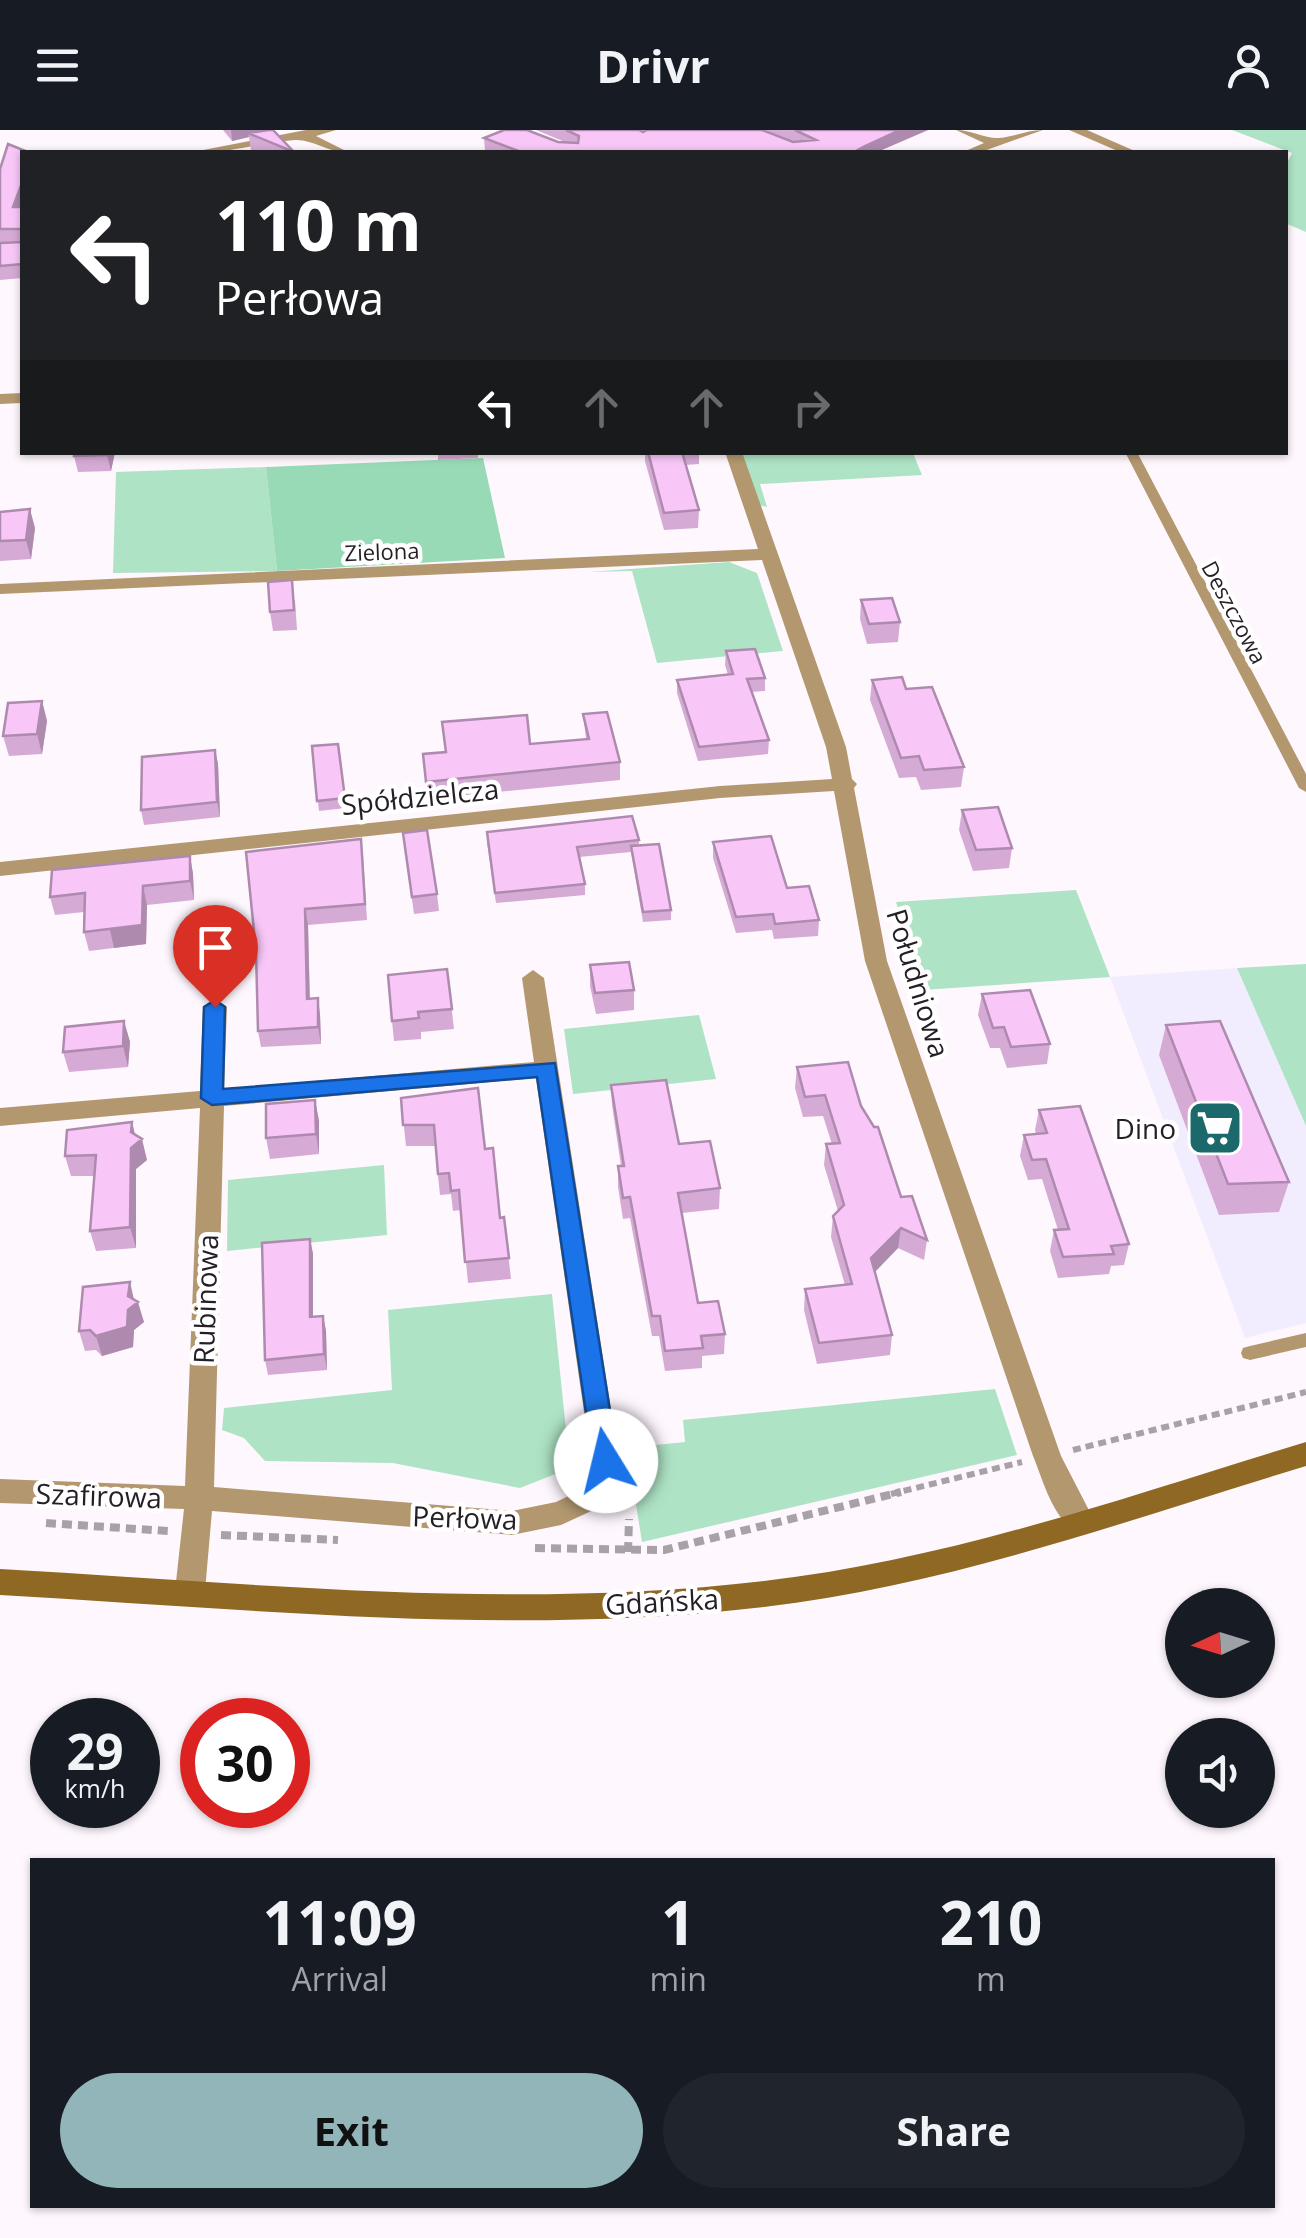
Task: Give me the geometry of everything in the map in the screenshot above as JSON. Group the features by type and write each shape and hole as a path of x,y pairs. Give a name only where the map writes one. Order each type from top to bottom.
{"main road":[{"name":"Gdańska","path":"0,1582 524,1607 656,1603 767,1594 931,1562 1306,1454"}],"street":[{"path":"212,150 328,130"},
{"path":"963,130 997,143"},
{"path":"975,150 1036,130"},
{"path":"1076,130 1125,150"},
{"path":"302,135 336,150"},
{"name":"Południowa","path":"733,455 846,784 876,961 1046,1456 1064,1498 1080,1520"},
{"name":"Zielona","path":"0,590 766,554"},
{"name":"Spółdzielcza","path":"0,869 720,792 846,784"},
{"name":"Perłowa","path":"199,1498 512,1523 562,1513 590,1499 606,1461 533,978"},
{"name":"Rubinowa","path":"190,1591 199,1498 215,1007"},
{"path":"0,1117 547,1069"},
{"name":"Szafirowa","path":"0,1491 199,1498"}],"lane":[{"name":"Deszczowa","path":"1133,455 1306,788"},
{"path":"1250,1354 1306,1340"}],"path":[{"path":"1060,1453 1306,1392"},
{"path":"628,1552 630,1519"}],"shaded area":[{"path":"1237,968 1306,1126 1306,1323 1245,1338 1110,977"}],"green space":[{"path":"1232,130 1306,130 1306,232 1288,224 1288,161 1292,153"},
{"path":"743,455 914,455 922,475 760,484 767,507 759,505"},
{"path":"483,458 505,558 277,571 266,467"},
{"path":"266,467 277,571 113,573 116,472"},
{"path":"729,562 757,573 783,651 657,663 632,571 588,572"},
{"path":"1076,890 1110,977 923,990 896,902"},
{"path":"1306,964 1306,1126 1237,968"},
{"path":"699,1015 716,1079 573,1094 564,1029"},
{"path":"384,1165 387,1235 227,1251 228,1180"},
{"path":"552,1294 567,1440 558,1473 520,1488 393,1463 265,1461 244,1438 222,1430 224,1408 392,1390 388,1310"},
{"path":"995,1389 1017,1455 642,1542 627,1448 685,1442 683,1420"}],"building":[{"path":"273,130 292,150 289,150 248,133"},
{"path":"504,130 527,130 558,142 578,143 579,136 566,130 762,130 793,142 816,140 795,130 900,130 858,150 516,150 484,138"},
{"path":"8,144 23,150 20,188 13,207 20,207 20,229 0,229 0,169"},
{"path":"20,242 20,264 0,266 0,243"},
{"path":"649,455 683,455 699,510 664,513"},
{"path":"30,509 26,540 0,541 0,512"},
{"path":"292,580 294,610 270,612 268,582"},
{"path":"892,598 900,622 869,624 861,600"},
{"path":"755,649 765,678 747,679 769,740 699,747 677,680 733,674 726,651"},
{"path":"902,677 906,689 932,687 964,767 924,770 919,756 901,758 872,680"},
{"path":"42,701 37,734 3,736 8,703"},
{"path":"607,712 620,762 426,782 423,754 446,752 442,722 527,715 530,744 589,739 583,714"},
{"path":"338,744 345,798 317,801 312,746"},
{"path":"215,750 217,802 141,810 142,757"},
{"path":"998,807 1012,848 976,850 962,810"},
{"path":"632,816 639,840 577,847 585,884 495,893 487,832"},
{"path":"427,830 437,894 412,897 403,833"},
{"path":"771,836 787,888 809,886 819,920 775,924 773,914 736,917 713,842"},
{"path":"361,839 365,904 305,909 307,999 318,998 318,1027 258,1031 256,951 246,852"},
{"path":"659,844 671,910 643,912 631,846"},
{"path":"190,856 190,881 143,886 142,925 84,932 85,893 50,897 52,870"},
{"path":"629,962 634,990 595,993 590,965"},
{"path":"447,969 452,1009 418,1012 419,1018 392,1021 388,975"},
{"path":"1030,990 1050,1044 1011,1047 1004,1027 993,1028 982,994"},
{"path":"124,1021 123,1046 63,1052 65,1027"},
{"path":"1220,1021 1289,1182 1228,1184 1166,1025"},
{"path":"848,1062 861,1106 874,1127 878,1127 901,1197 912,1196 927,1240 901,1228 871,1258 892,1335 819,1343 805,1289 852,1284 833,1216 844,1205 826,1144 840,1143 825,1095 805,1097 797,1067"},
{"path":"666,1080 679,1144 710,1141 720,1188 678,1193 698,1303 718,1301 725,1334 701,1336 703,1348 665,1351 660,1316 652,1316 630,1197 623,1198 618,1166 624,1166 611,1085"},
{"path":"478,1088 485,1149 493,1148 500,1218 504,1217 509,1258 465,1262 459,1190 451,1191 449,1173 438,1174 434,1125 403,1125 401,1098"},
{"path":"315,1100 316,1134 266,1138 266,1104"},
{"path":"1080,1106 1129,1244 1111,1246 1114,1254 1063,1257 1054,1230 1069,1229 1046,1159 1032,1160 1024,1135 1047,1133 1039,1110"},
{"path":"132,1122 131,1132 142,1139 131,1148 130,1227 90,1231 96,1155 65,1156 67,1130"},
{"path":"310,1239 310,1317 323,1316 324,1354 265,1360 262,1243"},
{"path":"130,1282 128,1296 138,1302 128,1310 127,1327 96,1336 90,1330 79,1331 83,1287"}],"place":[{"name":"Dino","path":"1215,1128"}],"route":[{"path":"215,1007 212,1098 547,1069 606,1461"}]}
